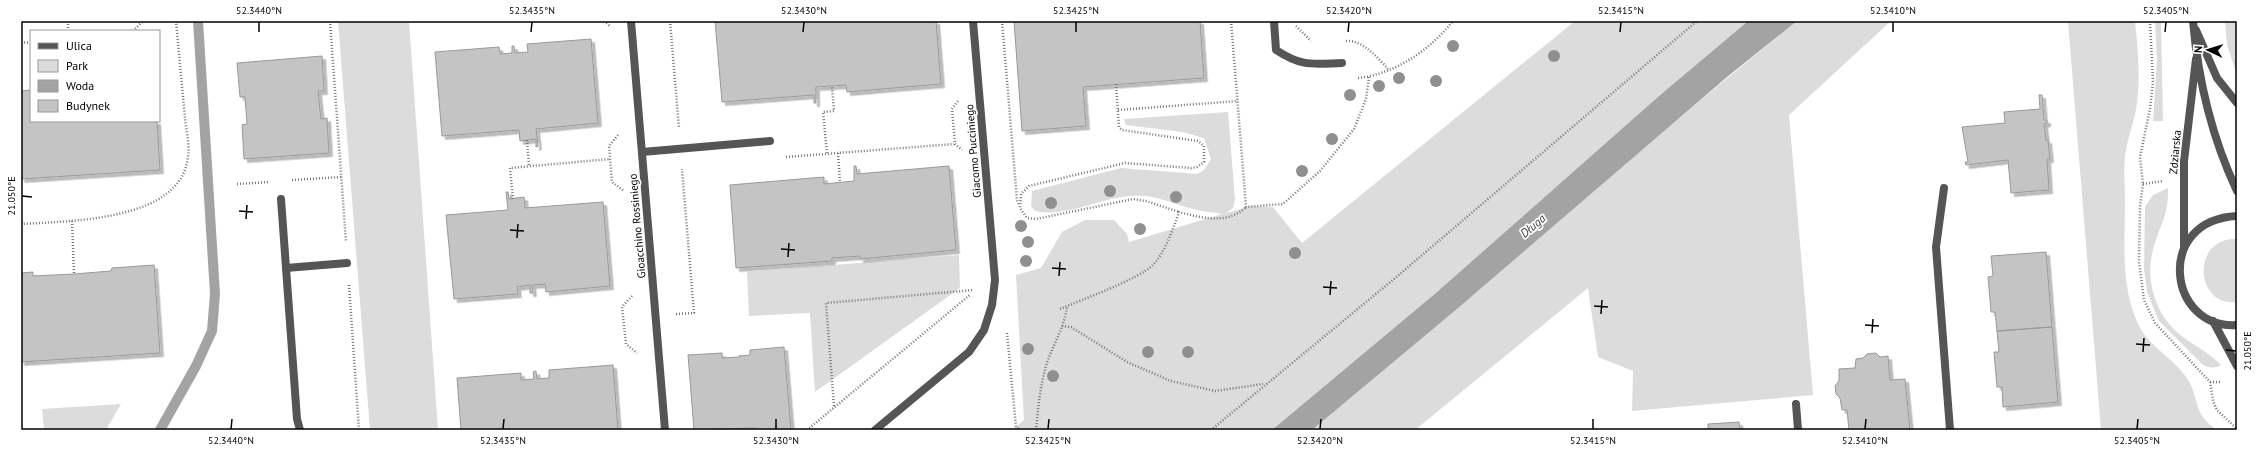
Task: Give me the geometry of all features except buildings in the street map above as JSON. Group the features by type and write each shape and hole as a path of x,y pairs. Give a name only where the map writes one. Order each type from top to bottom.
{"street":[{"name":"Gioacchino Rossiniego","path":"631,21 665,430"},
{"name":"Giacomo Pucciniego","path":"875,430 969,352 984,330 992,305 995,280 973,21"},
{"path":"1274,21 1276,50 1293,61 1310,64 1342,63"},
{"path":"2193,22 2217,78 2237,104"},
{"name":"Zdziarska","path":"2193,22 2196,59 2221,155 2237,191"},
{"name":"Zdziarska","path":"2184,247 2184,161 2196,59"},
{"path":"642,152 770,141"},
{"path":"1944,188 1936,247 1950,430"},
{"path":"281,199 297,419 300,430"},
{"path":"2237,216 2222,216 2206,223 2193,233 2184,247 2179,264 2180,282 2184,293 2198,312 2213,321 2229,325 2237,325"},
{"path":"286,268 347,263"},
{"path":"2213,321 2237,366"},
{"path":"1796,404 1798,430"}],"path":[{"path":"134,30 143,21"},
{"path":"21,224 72,221 105,217 136,210 159,200 180,181 188,158 176,21"},
{"path":"330,21 359,430"},
{"path":"670,21 694,313 671,315"},
{"path":"1002,21 1017,200 1020,208 1027,218 1036,219 1133,199 1146,201 1179,212 1213,220 1239,214 1246,207 1283,204 1320,171 1354,129 1366,99 1369,77"},
{"path":"1231,21 1246,207"},
{"path":"1293,21 1302,33 1314,42"},
{"path":"1389,70 1374,54 1348,40 1341,42 1342,79 1369,77 1389,70 1416,56 1443,33 1453,21"},
{"path":"1211,430 1265,383 1394,278 1697,21"},
{"path":"2150,21 2153,82 2150,109 2140,157 2143,184 2140,206 2139,262 2144,300 2155,324 2210,382 2213,401 2217,410 2237,430"},
{"path":"1020,208 1021,194 1029,186 1125,163 1191,168 1198,167 1204,162 1204,146 1198,141 1122,130 1119,127 1116,84"},
{"path":"827,153 823,112 834,111 832,86"},
{"path":"963,96 952,108 955,144 966,154"},
{"path":"1118,110 1238,101"},
{"path":"527,140 529,166"},
{"path":"782,157 955,144"},
{"path":"838,153 840,182"},
{"path":"513,199 510,168 610,159"},
{"path":"2143,184 2167,181"},
{"path":"1060,309 1136,276 1153,265 1171,235 1179,212"},
{"path":"72,221 74,274"},
{"path":"806,430 834,407 852,392 976,290 826,303 834,407"},
{"path":"1036,430 1038,400 1046,367 1066,316 1067,306"},
{"path":"1006,325 1016,427 1020,430"},
{"path":"1062,326 1071,327 1127,362 1171,381 1215,391 1265,383"}],"green space":[{"path":"338,21 409,21 438,430 370,430"},
{"path":"1575,21 1748,21 1659,96 1437,292 1272,430 1012,430 1024,420 1016,275 1041,268 1062,232 1085,220 1114,220 1127,234 1129,242 1222,214 1197,210 1148,196 1131,196 1107,200 1059,212 1035,211 1031,206 1032,191 1121,168 1197,174 1204,170 1211,159 1204,138 1182,132 1126,125 1124,119 1228,112 1235,200 1233,208 1226,213 1252,206 1273,207 1302,243"},
{"path":"1797,21 1891,21 1789,115 1813,395 1632,411 1633,371 1598,357 1588,288 1415,430 1312,430 1674,122"},
{"path":"2068,21 2135,21 2138,62 2138,93 2135,115 2126,150 2124,169 2124,249 2126,281 2129,296 2139,326 2149,340 2181,370 2191,385 2199,410 2203,417 2217,430 2101,430"},
{"path":"2155,21 2161,21 2163,121 2153,121 2157,60"},
{"path":"2225,21 2237,21 2237,75 2227,45"},
{"path":"2168,188 2167,206 2155,242 2151,261 2151,284 2158,306 2171,326 2179,334 2211,356 2221,365 2216,367 2209,367 2202,364 2159,321 2147,292 2144,269 2145,207 2153,195"},
{"path":"2237,239 2237,302 2223,301 2213,294 2206,284 2204,272 2205,260 2211,249 2222,241"},
{"path":"959,255 960,288 815,392 810,313 749,316 747,272"},
{"path":"121,404 106,430 44,430 42,409"}],"water":[{"name":"Długa","path":"1748,21 1797,21 1727,77 1458,308 1312,430 1272,430 1437,292 1659,96"}],"waterway":[{"path":"160,430 196,366 212,331 215,294 198,21"}]}
